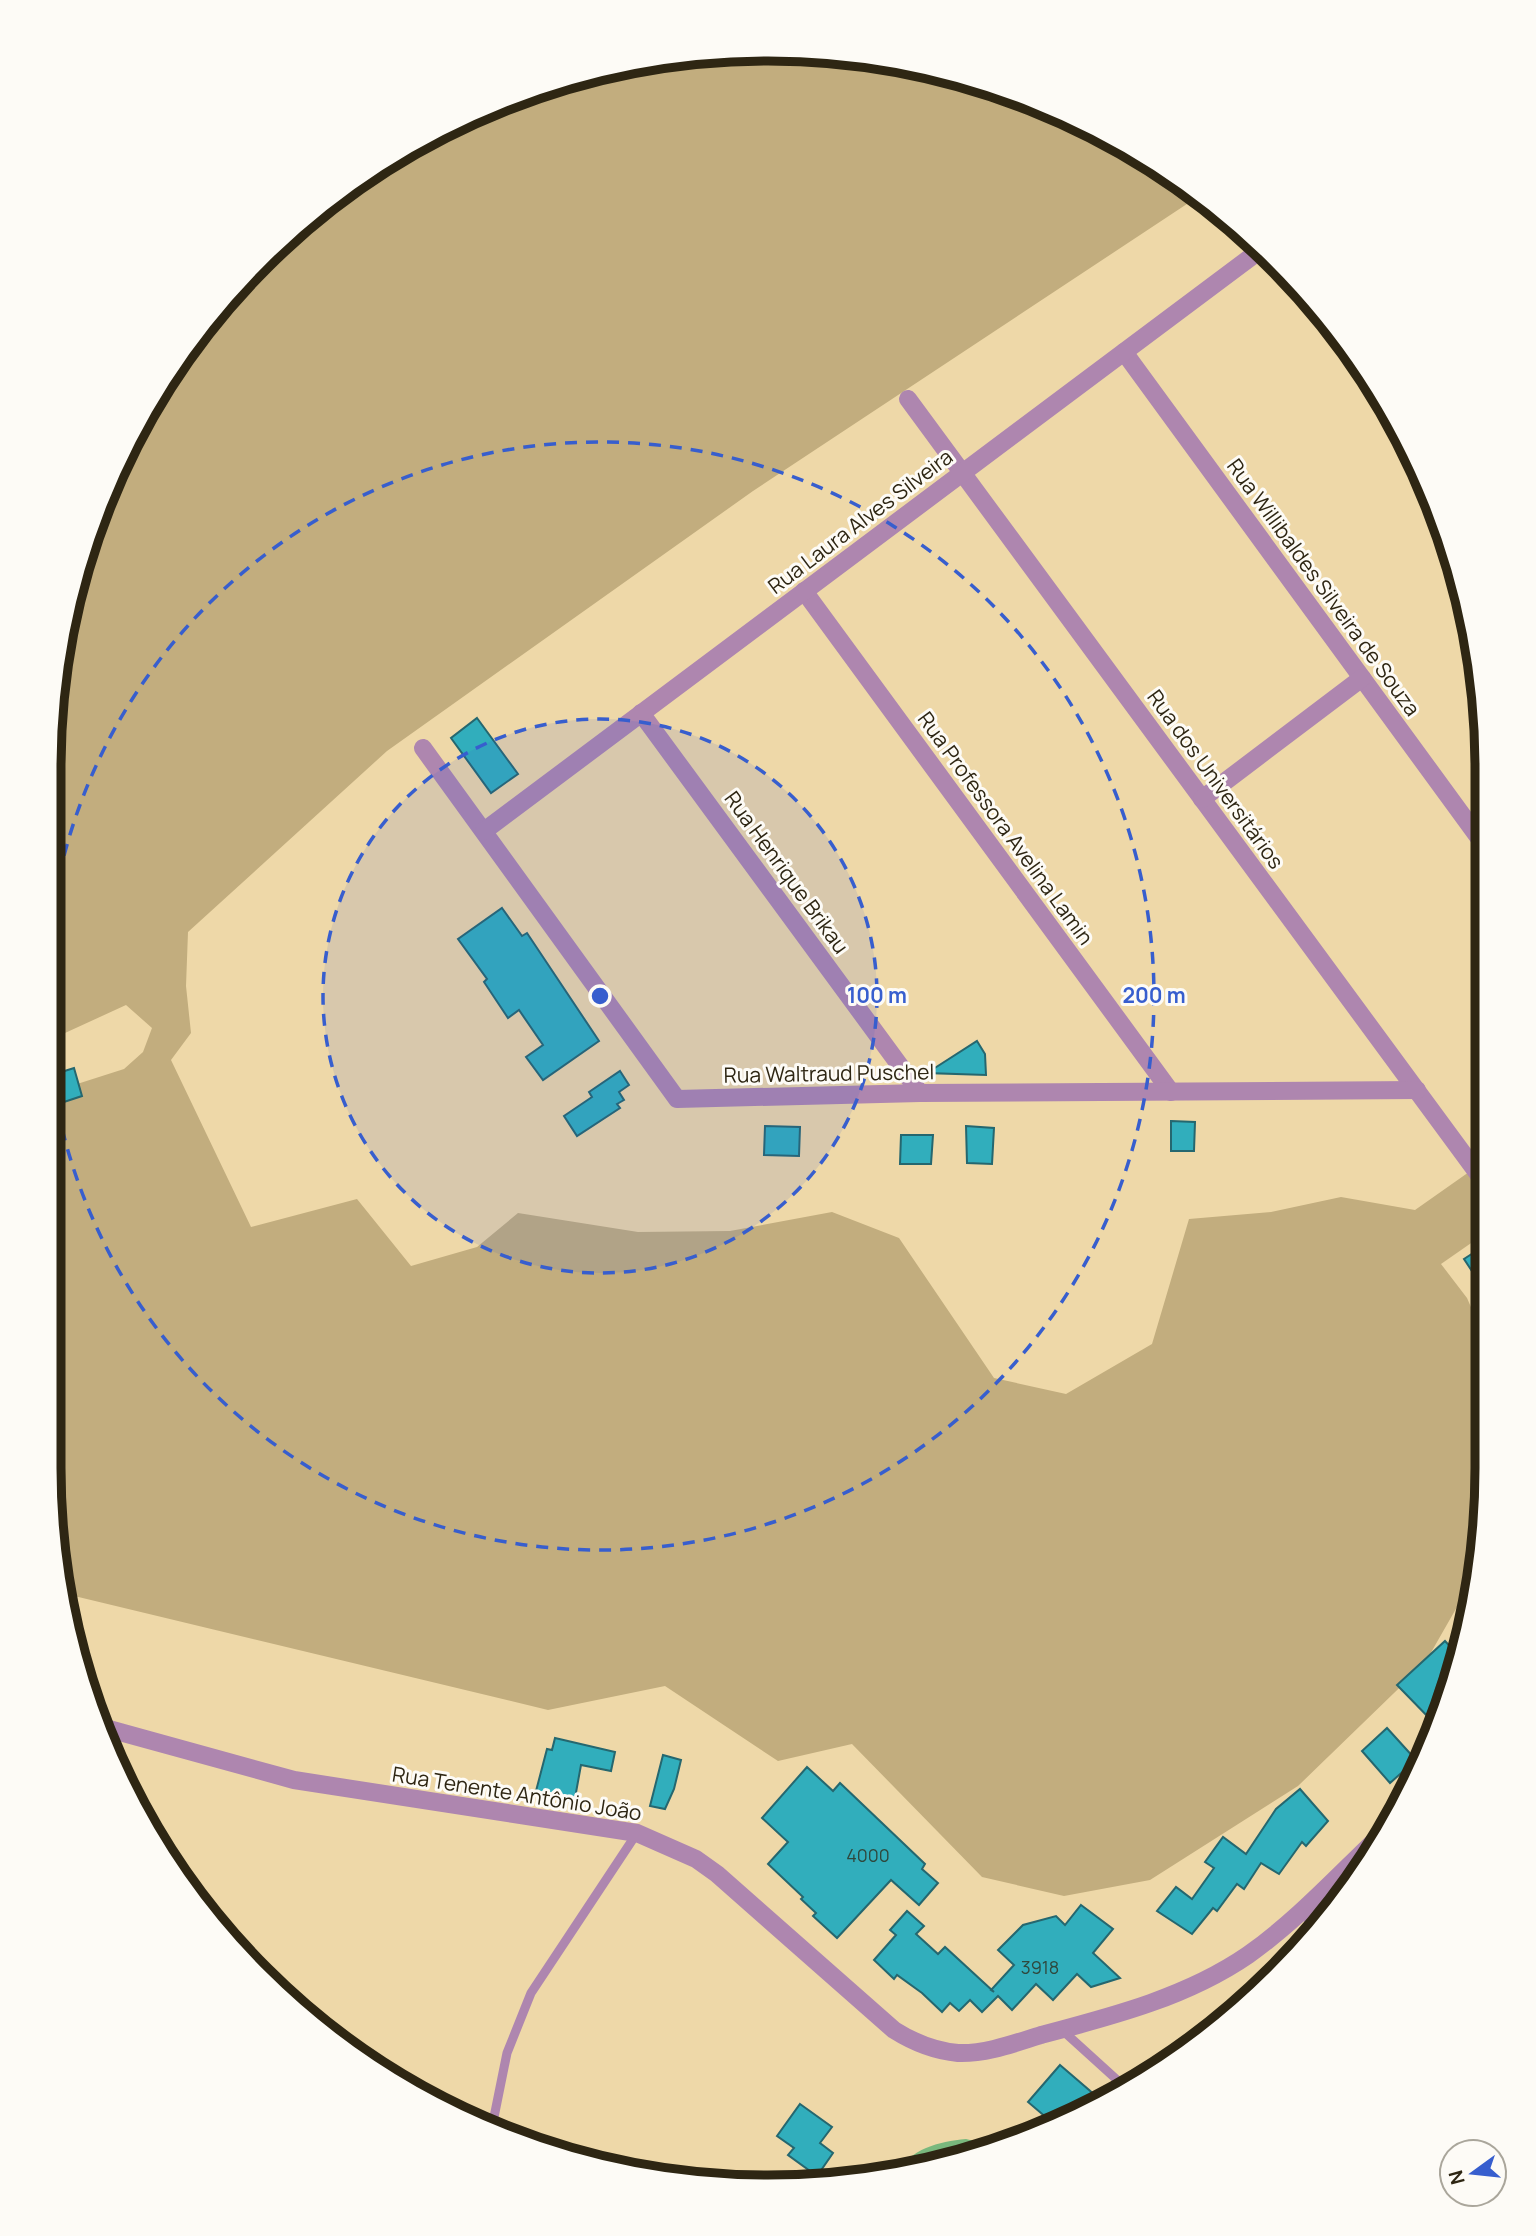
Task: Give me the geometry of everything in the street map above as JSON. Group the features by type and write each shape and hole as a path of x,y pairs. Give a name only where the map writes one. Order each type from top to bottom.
{"street":[{"name":"Rua Laura Alves Silveira","path":"484,831 1254,255"},
{"name":"Rua Willibaldes Silveira de Souza","path":"1124,352 1475,833"},
{"name":"Rua dos Universitários","path":"908,399 1475,1170"},
{"name":"Rua Professora Avelina Lamin","path":"804,591 1171,1092"},
{"path":"1202,799 1362,678"},
{"name":"Rua Henrique Brikau","path":"641,713 920,1093"},
{"name":"Rua Waltraud Puschel","path":"423,748 677,1099 920,1093 1417,1090"},
{"name":"Rua Tenente Antônio João","path":"112,1730 294,1780 637,1833 696,1859 718,1874 747,1897 862,2004 908,2039 940,2050 960,2053 993,2049 1062,2030 1164,1998 1210,1978 1250,1954 1360,1854"}],"lane":[{"path":"494,2119 507,2053 531,1993 637,1833"},
{"path":"1300,1910 1310,1921"},
{"path":"1062,2030 1119,2081"}],"shaded area":[{"path":"768,61 860,67 951,85 1038,115 1121,156 1191,202 753,491 387,751 188,932 186,986 191,1033 171,1060 251,1227 357,1199 411,1266 477,1247 518,1213 638,1232 730,1231 832,1212 899,1238 994,1378 1066,1394 1152,1344 1189,1219 1271,1212 1341,1197 1415,1210 1469,1172 1475,1181 1475,1240 1441,1264 1467,1298 1475,1316 1473,1514 1462,1597 1425,1663 1298,1786 1150,1880 1064,1896 982,1877 852,1744 778,1761 665,1686 548,1710 73,1596 67,1560 61,1468 61,1089 124,1069 143,1052 152,1028 126,1005 61,1034 63,722 67,676 85,585 115,498 156,415 207,338 268,268 338,207 375,180 455,134 541,99 630,75 676,67"},
{"path":"966,2139 979,2142 906,2161 926,2148"}],"building":[{"path":"477,718 518,774 491,793 451,738"},
{"path":"502,908 522,936 527,933 599,1041 543,1080 526,1057 543,1045 519,1010 508,1018 484,982 487,979 458,939"},
{"path":"977,1041 985,1054 986,1075 927,1073"},
{"path":"74,1068 82,1096 61,1103 61,1072"},
{"path":"620,1071 629,1085 619,1092 624,1100 617,1104 620,1108 577,1136 564,1116 592,1097 589,1092"},
{"path":"1171,1121 1195,1122 1194,1151 1171,1151"},
{"path":"765,1126 800,1127 799,1156 764,1155"},
{"path":"966,1126 994,1128 992,1164 967,1163"},
{"path":"901,1135 933,1135 931,1164 900,1164"},
{"path":"1475,1252 1475,1276 1464,1259"},
{"path":"1445,1641 1452,1648 1429,1717 1397,1685"},
{"path":"1387,1728 1413,1756 1408,1767 1390,1783 1362,1751"},
{"path":"555,1738 615,1752 611,1771 581,1765 575,1798 536,1791 547,1749 552,1750"},
{"path":"663,1755 681,1760 674,1789 665,1809 650,1806"},
{"path":"807,1767 833,1791 840,1783 925,1864 922,1869 938,1883 919,1905 891,1880 837,1938 813,1916 816,1913 801,1899 803,1897 768,1864 788,1842 762,1818"},
{"path":"1300,1789 1328,1821 1306,1846 1302,1842 1279,1874 1261,1863 1244,1889 1237,1884 1217,1911 1213,1908 1192,1934 1157,1911 1176,1887 1192,1899 1214,1868 1205,1862 1223,1837 1246,1854 1276,1809"},
{"path":"1081,1905 1113,1929 1093,1953 1120,1978 1091,1987 1077,1974 1053,2000 1036,1984 1012,2010 998,1996 982,2012 970,2000 959,2011 950,2003 942,2012 897,1975 894,1979 874,1960 896,1935 890,1930 907,1911 924,1926 916,1934 938,1954 945,1947 991,1990 1014,1965 998,1950 1023,1925 1056,1916 1065,1925"},
{"path":"1060,2065 1094,2095 1046,2117 1028,2102"},
{"path":"800,2104 832,2127 820,2143 833,2153 819,2173 813,2173 788,2155 794,2148 777,2136"}]}
